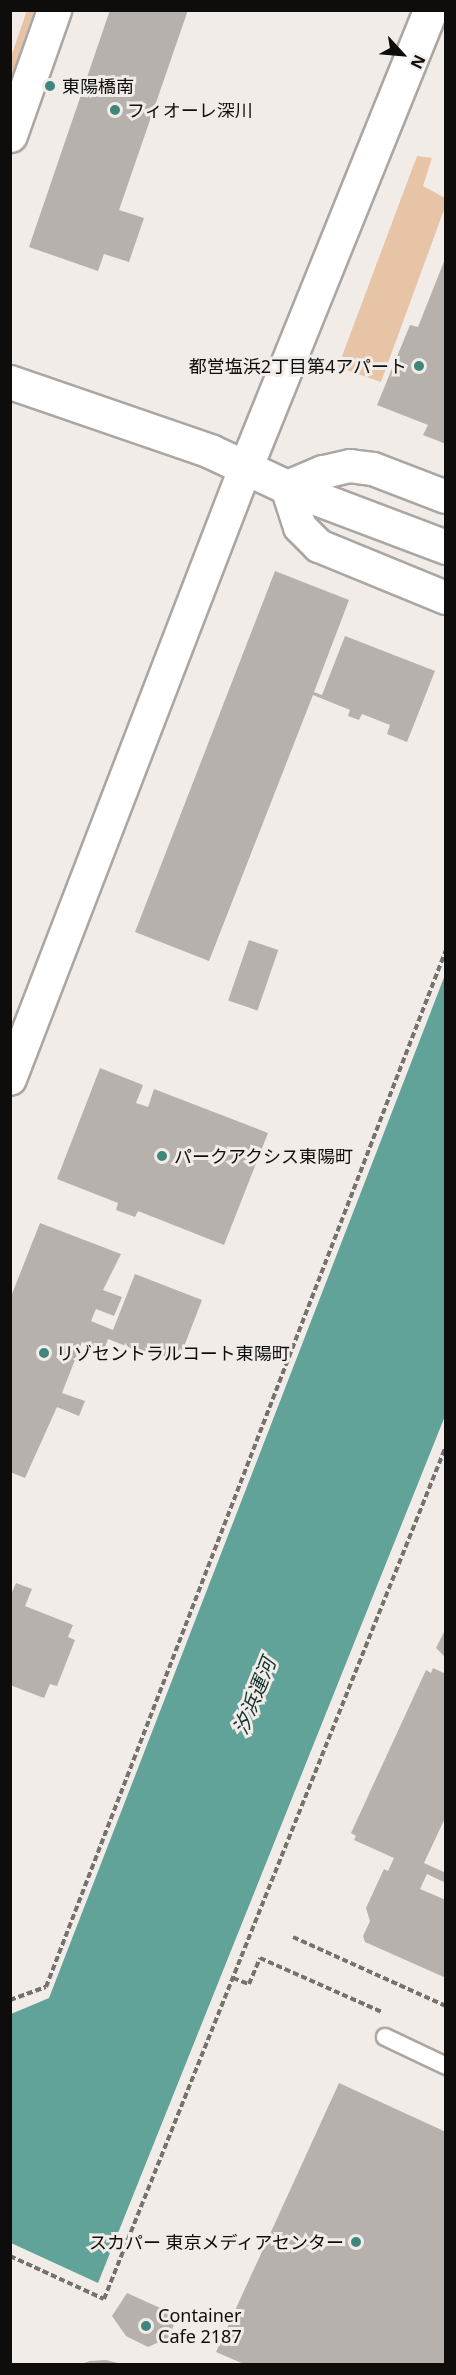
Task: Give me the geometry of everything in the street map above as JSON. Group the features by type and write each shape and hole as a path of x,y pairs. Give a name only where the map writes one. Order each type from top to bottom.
{"street":[{"path":"10,135 54,10"},
{"path":"10,1079 246,466 430,10"},
{"path":"10,382 246,466 286,487 446,548"},
{"path":"286,487 323,472 350,466 373,469 446,497"},
{"path":"286,487 300,527 319,546 446,598"}],"lane":[{"path":"385,2037 446,2066"}],"path":[{"path":"10,2000 46,1987 446,950"},
{"path":"10,2256 104,2299 446,1446"},
{"path":"293,1937 446,2006"},
{"path":"233,1978 249,1984 260,1958 391,2016"}],"shaded area":[{"path":"27,10 34,11 11,79 11,57"},
{"path":"417,156 432,158 423,186 445,198 445,207 381,382 338,367"}],"water":[{"name":"汐浜運河","path":"445,975 445,1416 98,2283 11,2243 11,2014 49,1998"}],"building":[{"name":"フィオーレ深川","path":"110,10 188,10 119,210 144,218 129,262 104,254 98,271 29,247"},
{"name":"都営塩浜2丁目第4アパート","path":"445,259 446,444 423,435 428,425 377,405 410,325 418,327"},
{"path":"275,571 349,600 314,692 322,695 345,636 435,671 407,742 387,734 390,725 362,714 359,720 348,716 350,710 313,695 209,961 135,932"},
{"path":"249,940 278,950 257,1011 228,1001"},
{"name":"パークアクシス東陽町","path":"100,1068 143,1085 136,1103 148,1107 154,1089 268,1133 224,1245 138,1211 135,1217 116,1210 118,1203 57,1179"},
{"name":"リゾセントラルコート東陽町","path":"40,1223 121,1254 103,1290 122,1297 114,1316 96,1309 91,1321 113,1330 135,1274 202,1300 180,1357 174,1361 163,1356 161,1360 108,1339 104,1350 82,1342 62,1393 85,1401 79,1416 57,1407 25,1478 10,1472 10,1299"},
{"path":"16,1583 32,1589 25,1606 73,1625 68,1637 75,1640 57,1686 50,1684 44,1698 10,1685 10,1597"},
{"path":"446,1628 446,1658 436,1648"},
{"path":"433,1668 446,1674 446,1816 424,1863 446,1873 446,1883 427,1874 420,1889 446,1900 446,1978 365,1942 363,1936 370,1921 366,1908 384,1869 388,1871 394,1858 354,1840 356,1836 351,1833 426,1670 431,1673"},
{"name":"スカパー 東京メディアセンター","path":"339,2083 446,2132 446,2364 244,2364 216,2352"},
{"name":"Container Cafe 2187","path":"127,2293 178,2316 168,2338 148,2347 126,2336 112,2316"},
{"path":"106,2360 122,2364 81,2364 90,2361"}],"place":[{"name":"東陽橋南","path":"50,86"},
{"name":"フィオーレ深川","path":"115,110"},
{"name":"都営塩浜2丁目第4アパート","path":"419,366"},
{"name":"パークアクシス東陽町","path":"162,1156"},
{"name":"リゾセントラルコート東陽町","path":"44,1353"},
{"name":"スカパー 東京メディアセンター","path":"356,2242"},
{"name":"Container Cafe 2187","path":"146,2326"}]}
